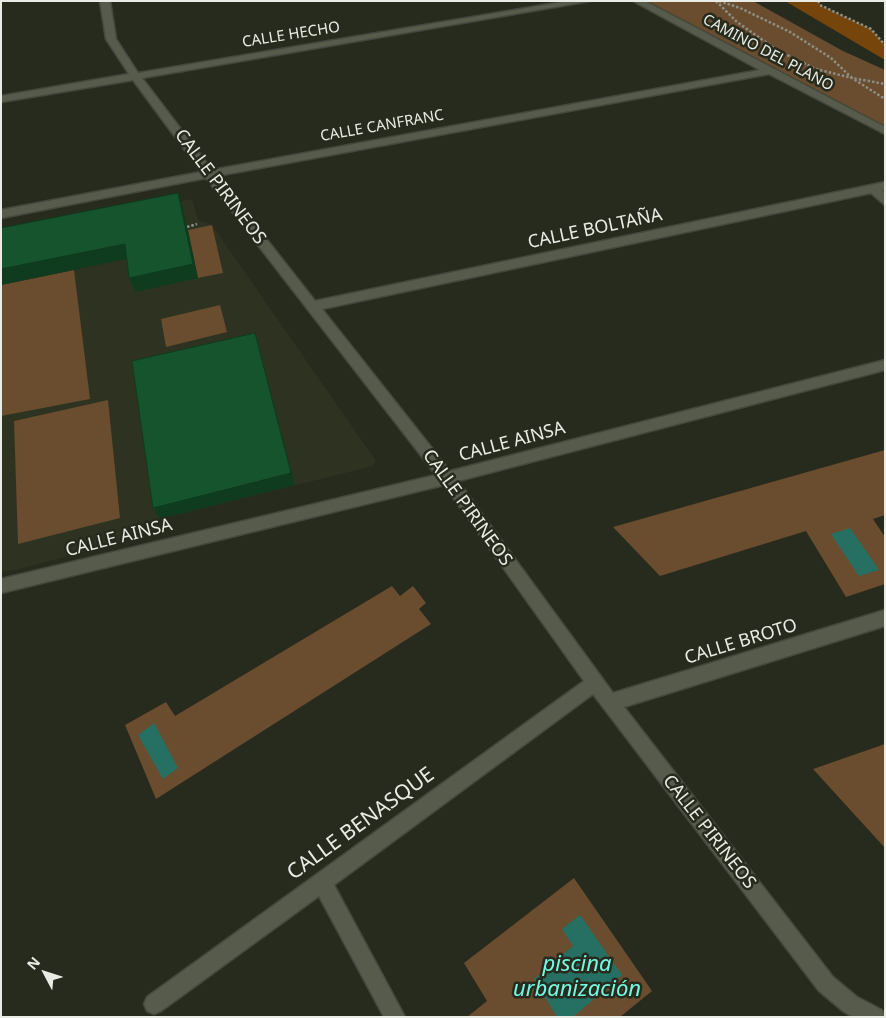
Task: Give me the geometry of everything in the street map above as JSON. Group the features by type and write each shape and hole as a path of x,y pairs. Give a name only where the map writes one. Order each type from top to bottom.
{"street":[{"name":"CALLE PIRINEOS","path":"105,1 111,39 136,76 209,174 447,478 610,704 826,984 850,1004 875,1017"},
{"name":"CALLE HECHO","path":"1,99 586,1"},
{"name":"CAMINO DEL PLANO","path":"637,1 885,131"},
{"name":"CALLE CANFRANC","path":"1,214 770,71"},
{"name":"CALLE BOLTAÑA","path":"313,306 879,187"},
{"path":"879,187 885,201"},
{"name":"CALLE AINSA","path":"1,586 447,478 885,365"},
{"name":"CALLE BROTO","path":"610,704 885,618"},
{"name":"CALLE BENASQUE","path":"154,1004 595,683"},
{"path":"322,883 395,1017"}],"path":[{"path":"718,1 737,22 777,50 816,68 852,78 885,84"},
{"path":"718,1 740,8 790,32 831,58 852,78 885,100"},
{"path":"818,1 820,5 871,29 885,45"},
{"path":"187,227 198,224"}],"shaded area":[{"path":"637,1 753,1 843,51 885,70 885,131"},
{"path":"785,1 818,1 820,5 871,29 885,45 885,60"},
{"path":"192,199 198,220 212,225 376,461 373,466 160,519 162,531 15,570 1,571 1,236"},
{"path":"212,225 223,273 198,278 188,230"},
{"path":"74,270 90,399 1,416 1,285"},
{"path":"220,305 227,332 166,347 161,319"},
{"path":"108,400 120,518 18,544 14,421"},
{"path":"885,450 885,515 873,519 885,537 885,584 846,597 806,531 660,576 613,527"},
{"path":"392,586 400,596 413,586 426,603 419,609 431,624 156,799 125,725 166,702 175,716"},
{"path":"885,744 885,848 813,769"},
{"path":"574,878 652,991 620,1017 467,1017 487,1001 464,963"}],"water":[{"path":"850,528 879,570 859,576 831,534"},
{"path":"154,723 178,768 163,779 138,735"},
{"name":"piscina urbanización","path":"580,915 622,975 573,1017 557,1017 534,979 573,946 562,929"}],"building":[{"path":"178,193 193,264 129,278 125,244 1,269 1,228"},
{"path":"255,333 291,473 153,508 132,361"}]}
